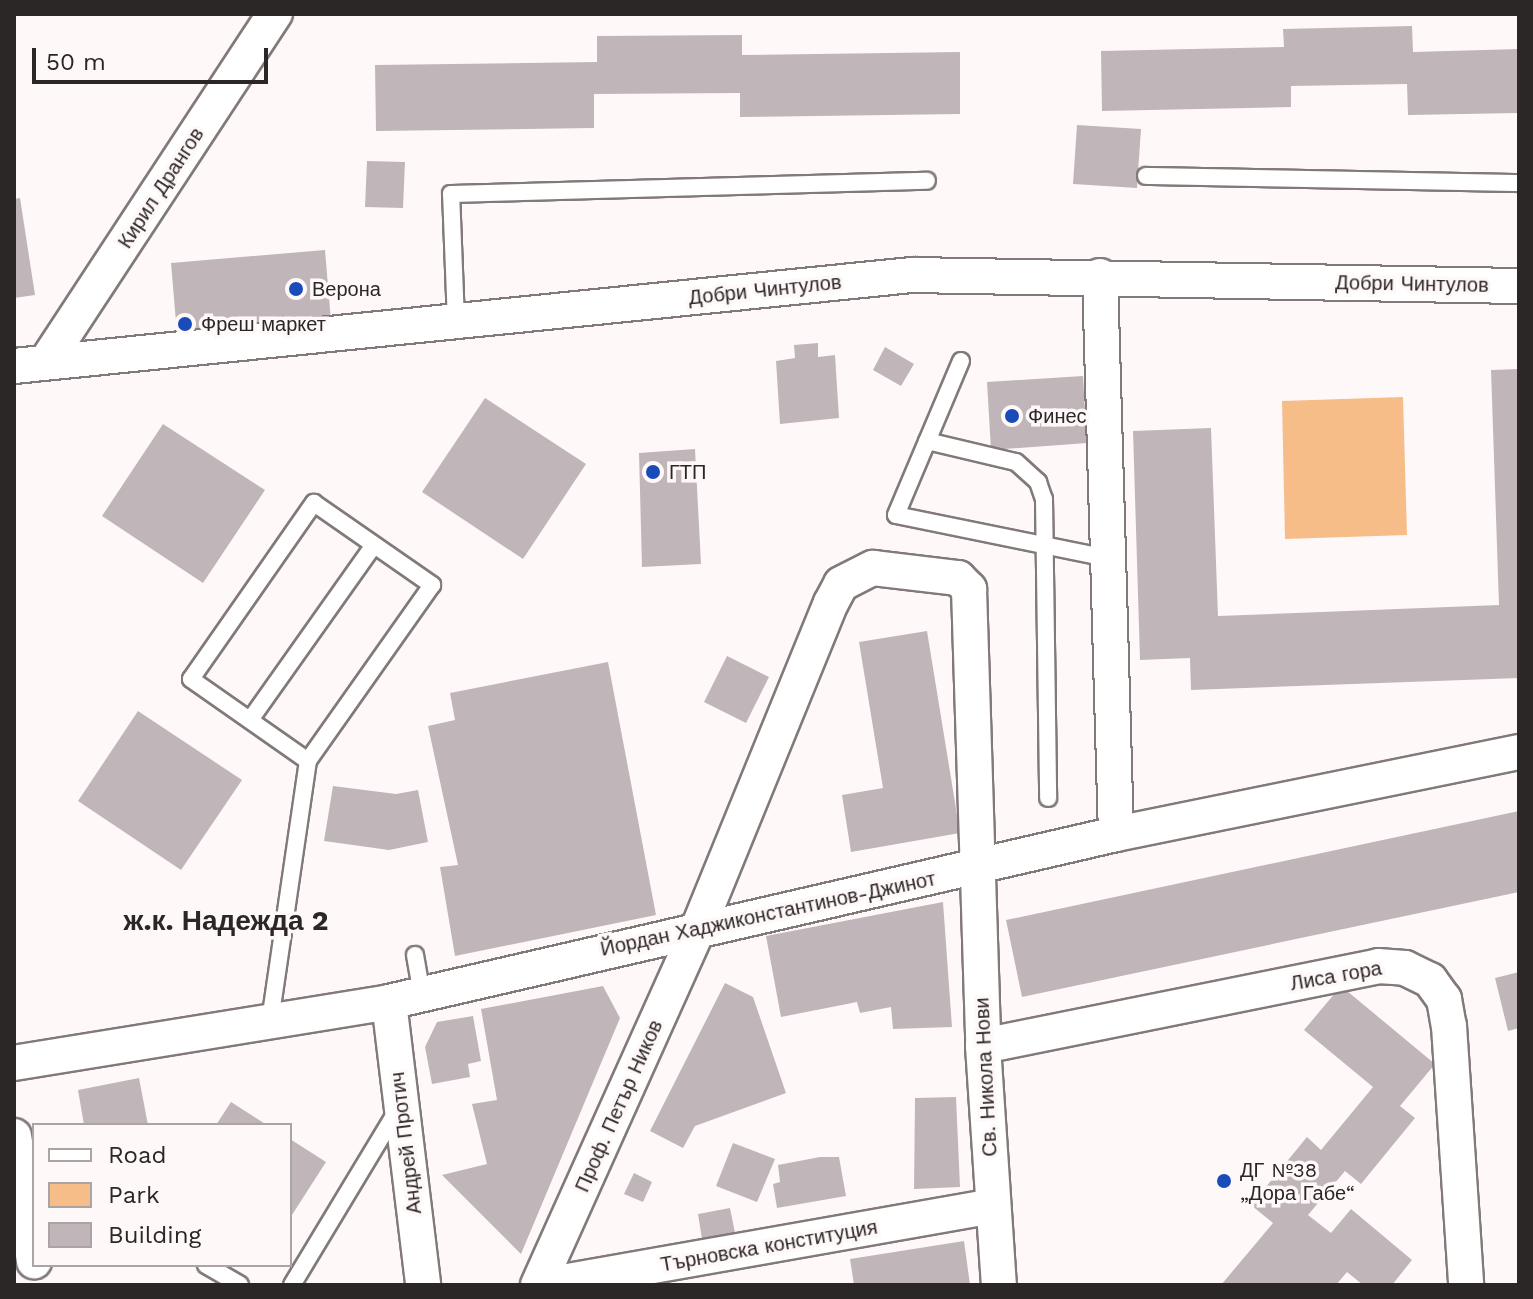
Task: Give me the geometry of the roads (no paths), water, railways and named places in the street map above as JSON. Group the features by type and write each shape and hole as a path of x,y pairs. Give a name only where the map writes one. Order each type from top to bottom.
{"street":[{"name":"Кирил Дрангов","path":"30,364 275,14"},
{"name":"Добри Чинтулов","path":"30,364 912,275 1100,276 1519,286"},
{"path":"1100,276 1116,834"},
{"name":"Св. Никола Нови","path":"699,926 841,584 873,568 958,578 969,589 983,1046 999,1285"},
{"name":"Йордан Хаджиконстантинов-Джинот","path":"14,1063 389,1002 699,926 979,868 1116,834 1519,752"},
{"name":"Проф. Петър Ников","path":"538,1285 699,926"},
{"name":"Лиса гора","path":"983,1046 1378,966 1405,968 1430,980 1444,999 1449,1026 1466,1285"},
{"name":"Андрей Протич","path":"389,1002 420,1282"},
{"path":"22,1152 32,1244"},
{"name":"Търновска конституция","path":"545,1285 992,1206"}],"lane":[{"path":"1146,176 1519,183"},
{"path":"456,322 451,194 927,181"},
{"path":"961,361 896,515 1108,558"},
{"path":"927,441 1016,462 1027,470 1044,499 1048,798"},
{"path":"270,1021 308,761 432,585 314,503 191,679 308,761"},
{"path":"250,720 374,545"},
{"path":"415,955 422,994"},
{"path":"292,1285 401,1104"},
{"path":"209,1267 240,1285"}],"place":[{"name":"Верона","path":"296,289"},
{"name":"Фреш маркет","path":"185,324"},
{"name":"Финес","path":"1012,416"},
{"name":"ГТП","path":"653,472"},
{"name":"ДГ №38 „Дора Габе“","path":"1224,1181"}],"district":[{"name":"ж.к. Надежда 2","path":"226,921"}]}
